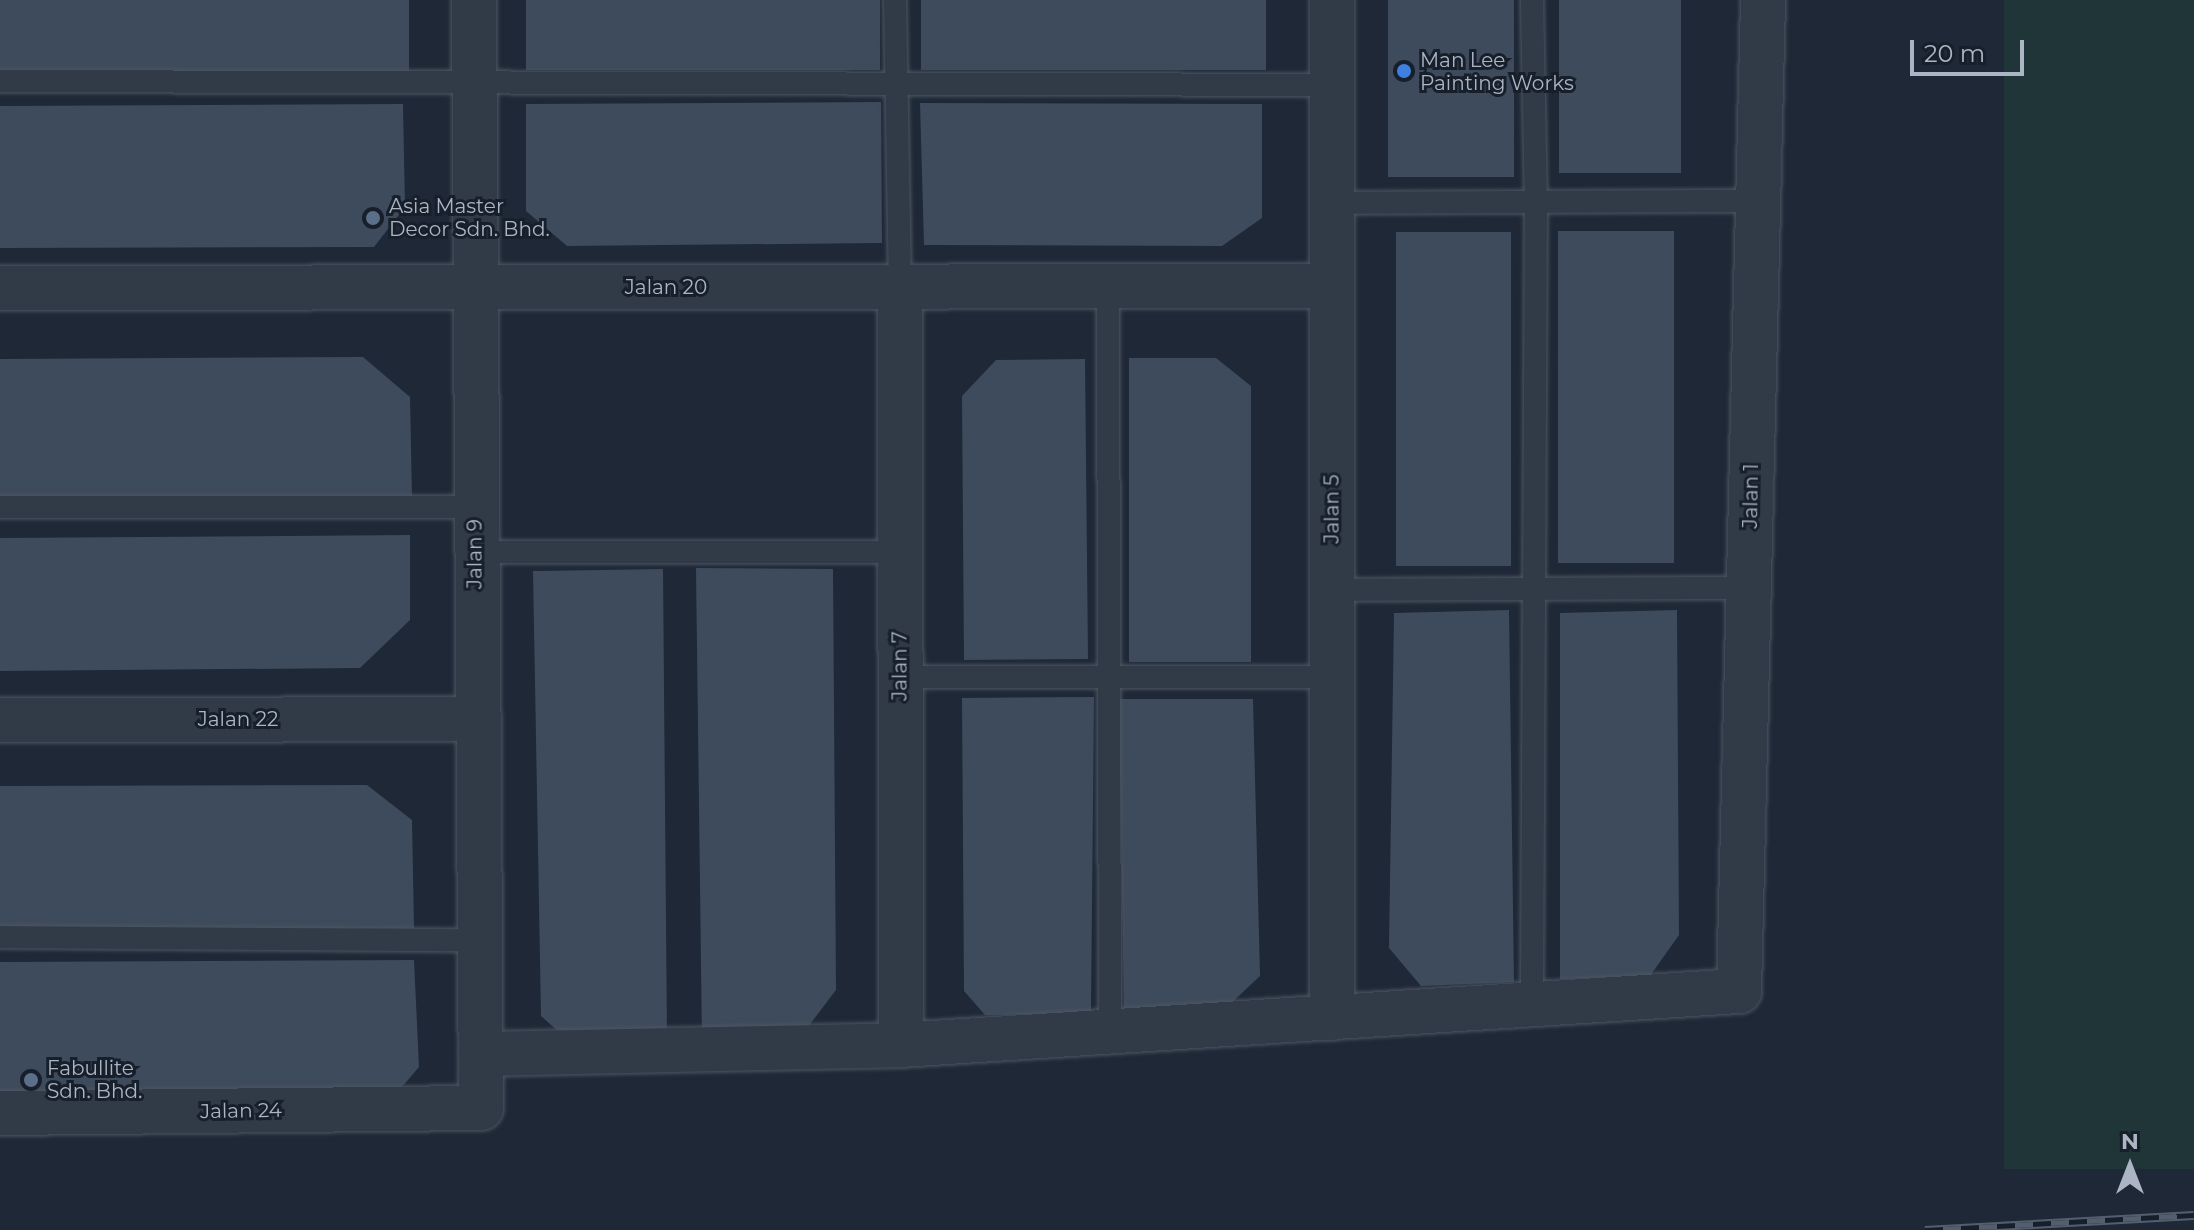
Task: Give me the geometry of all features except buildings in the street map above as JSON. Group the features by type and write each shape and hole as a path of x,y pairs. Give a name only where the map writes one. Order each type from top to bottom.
{"street":[{"name":"Jalan 9","path":"474,0 476,719 481,1108"},
{"name":"Jalan 5","path":"1332,0 1332,1018"},
{"name":"Jalan 1","path":"1532,1005 1739,991 1763,0"},
{"name":"Jalan 7","path":"900,286 901,1045"},
{"name":"Jalan 20","path":"0,288 1332,286"},
{"name":"Jalan 22","path":"0,720 476,719"},
{"path":"481,1054 901,1045 1532,1005"},
{"name":"Jalan 24","path":"0,1113 481,1108"}],"lane":[{"path":"895,0 900,286"},
{"path":"1532,0 1536,202 1532,1005"},
{"path":"0,81 1332,85"},
{"path":"1332,203 1758,201"},
{"path":"1108,286 1113,677 1110,1032"},
{"path":"0,507 475,507"},
{"path":"476,552 900,552"},
{"path":"1332,590 1749,588"},
{"path":"900,677 1332,677"},
{"path":"0,937 479,940"}],"green space":[{"path":"2004,0 2194,0 2194,1169 2004,1169"}],"railway":[{"path":"1925,1230 2194,1215"}],"place":[{"name":"Man Lee Painting Works","path":"1404,71"},
{"name":"Asia Master Decor Sdn. Bhd.","path":"373,218"},
{"name":"Fabullite Sdn. Bhd.","path":"31,1080"}]}
